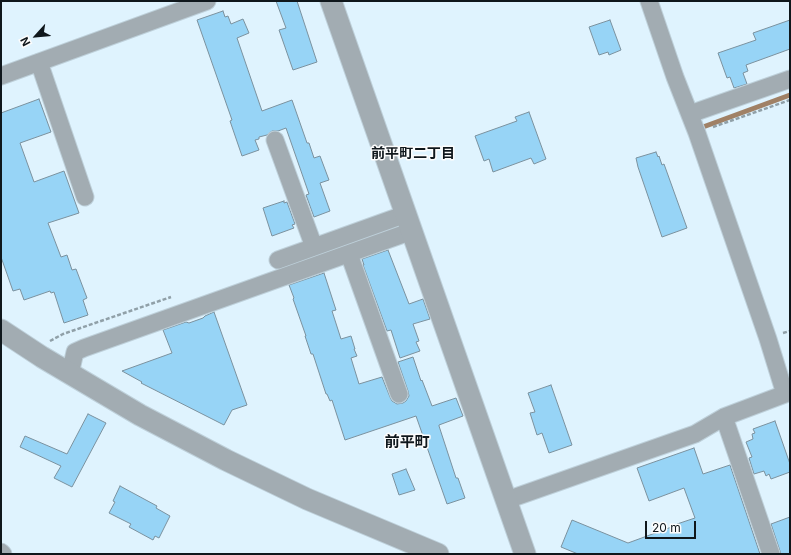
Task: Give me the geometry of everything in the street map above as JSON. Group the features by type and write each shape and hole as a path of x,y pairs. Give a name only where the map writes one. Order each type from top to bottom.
{"street":[{"path":"1,76 207,1"},
{"path":"332,1 525,554"},
{"path":"507,500 695,434 724,417 785,394 697,133 649,1"},
{"path":"39,62 85,197"},
{"path":"690,114 790,78"},
{"path":"275,140 314,247"},
{"path":"278,260 314,247 409,223"},
{"path":"70,374 75,352 349,254 409,223"},
{"path":"349,254 399,394"},
{"path":"1,330 42,357 140,415 226,460 307,499 438,554"},
{"path":"724,417 771,554"}],"path":[{"path":"697,133 790,100"}],"building":[{"path":"276,1 297,1 317,62 293,70 279,30 286,28"},
{"path":"223,11 225,17 228,16 231,24 243,19 249,33 237,38 262,111 292,100 307,143 309,143 314,158 320,156 329,180 320,183 330,211 314,217 306,195 309,194 286,128 278,131 272,131 267,135 259,137 259,139 255,140 259,150 242,156 230,121 232,120 197,20"},
{"path":"610,20 621,50 609,55 608,52 599,55 589,27"},
{"path":"790,20 790,49 746,65 748,71 743,73 747,84 734,88 730,77 727,78 718,53 756,40 753,33"},
{"path":"39,99 51,132 20,143 34,182 64,171 79,213 48,223 61,257 67,255 72,270 76,269 87,298 83,300 88,315 64,323 54,292 51,293 50,291 24,300 20,289 13,291 1,257 1,113"},
{"path":"529,112 546,159 534,164 531,158 493,172 489,159 484,161 475,136 517,121 515,117"},
{"path":"656,152 662,165 664,164 687,228 662,237 636,158"},
{"path":"284,201 284,203 287,202 295,224 292,225 294,228 272,236 263,208"},
{"path":"388,250 409,304 423,299 430,319 413,324 419,341 416,342 420,351 400,358 391,330 387,331 362,259"},
{"path":"324,273 336,310 332,311 341,339 351,336 357,356 351,358 359,384 382,377 392,401 397,404 403,403 409,396 398,362 413,357 421,381 422,380 432,406 456,398 463,416 439,426 456,478 458,478 465,498 447,504 416,416 345,440 332,400 330,401 326,394 313,354 311,354 289,285"},
{"path":"214,312 247,405 232,410 224,425 141,383 142,382 122,371 172,353 163,330 186,322 189,323"},
{"path":"551,385 572,445 549,453 542,433 537,435 530,413 535,412 528,393"},
{"path":"88,414 106,423 72,487 54,478 61,466 20,447 25,436 67,454"},
{"path":"775,421 790,464 790,472 771,479 769,474 766,476 764,471 754,474 749,458 752,457 746,442 753,439 752,434 755,433 753,429"},
{"path":"694,448 703,474 730,465 760,554 578,554 561,547 572,520 628,543 695,518 684,488 649,501 637,468"},
{"path":"406,469 415,490 399,495 392,474"},
{"path":"120,486 157,506 156,508 170,516 159,538 155,536 153,540 129,527 131,524 109,513 115,502 113,501"},
{"path":"790,517 790,554 781,554 771,524"}],"waterway":[{"path":"703,127 790,95"}],"district":[{"name":"前平町二丁目","path":"413,154"},
{"name":"前平町","path":"407,442"}]}
